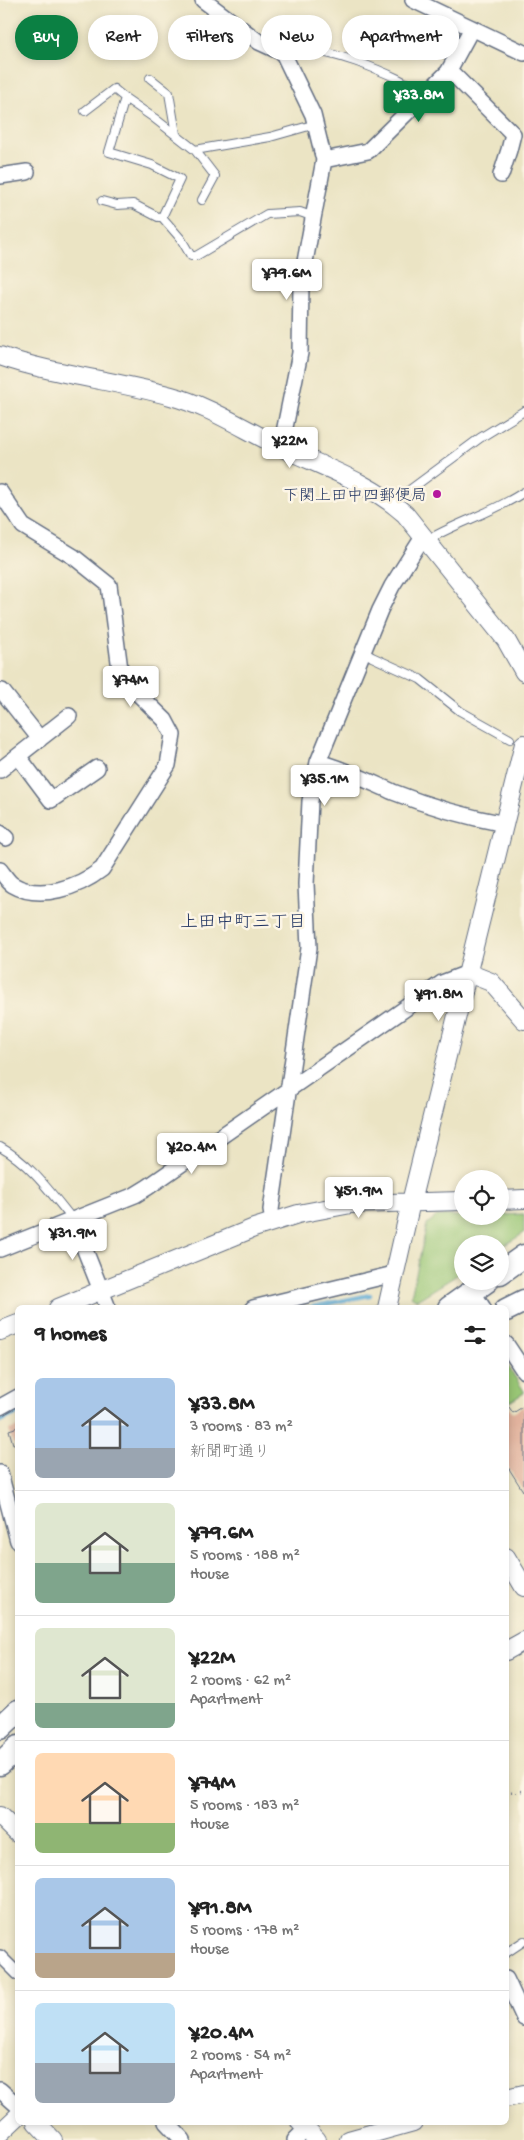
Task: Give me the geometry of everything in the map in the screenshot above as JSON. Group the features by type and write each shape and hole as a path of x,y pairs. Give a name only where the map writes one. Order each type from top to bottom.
{"main road":[{"path":"509,1267 524,1256"},
{"path":"455,1305 481,1293"},
{"path":"509,1308 524,1301"},
{"path":"0,1728 15,1714"},
{"path":"0,1764 15,1750"}],"street":[{"path":"203,0 261,43"},
{"path":"413,0 524,53"},
{"path":"324,160 368,151 426,96 448,72 472,28"},
{"path":"281,447 300,353 301,283 324,160 316,124 294,72 286,60"},
{"path":"448,72 454,75 513,134 501,175"},
{"path":"0,176 27,172"},
{"path":"0,356 172,396 217,415 360,483 392,503 404,514 506,640 524,672"},
{"path":"0,492 23,526 74,557 109,585 121,677 165,720 173,735 168,765 102,870 92,877 64,889 39,892 23,890 11,884 0,870"},
{"path":"273,1222 271,1210 309,948 306,884 310,801 318,762 363,651 392,586 425,539"},
{"path":"2,691 40,739"},
{"path":"1,768 69,716"},
{"path":"388,1305 411,1202 505,824 517,741"},
{"path":"18,756 51,800 97,768"},
{"path":"318,762 336,767 418,800 505,824"},
{"path":"0,1249 135,1195 148,1188 442,983 468,973 491,982 524,1020"},
{"path":"509,1200 524,1199"},
{"path":"65,1305 273,1222 315,1210 351,1204 454,1201"},
{"path":"73,1220 107,1305"},
{"path":"265,1305 394,1274"},
{"path":"0,1331 15,1325"},
{"path":"509,1348 524,1371"},
{"path":"0,1407 15,1399"},
{"path":"0,1473 15,1530"},
{"path":"509,1562 524,1587"},
{"path":"509,1649 524,1641"},
{"path":"0,1816 15,1831"},
{"path":"0,1956 15,1971"},
{"path":"514,1985 524,2018"},
{"path":"0,2090 15,2103"},
{"path":"509,2097 524,2094"},
{"path":"0,2134 15,2119"},
{"path":"39,2125 53,2140"},
{"path":"169,2125 184,2140"},
{"path":"349,2140 402,2125"}],"lane":[{"path":"332,56 354,61 386,73 426,96"},
{"path":"150,78 169,93 176,134"},
{"path":"85,112 114,89 176,134 196,150 215,176 202,200"},
{"path":"125,98 109,152 152,165 180,179 162,216"},
{"path":"196,150 270,137 316,124"},
{"path":"102,201 117,205 133,204 158,217 162,216"},
{"path":"162,216 181,239 191,256 196,256 267,214 300,212 314,217"},
{"path":"392,503 480,438 524,411"},
{"path":"425,539 491,510 524,492"},
{"path":"363,651 420,679 460,711 517,741"},
{"path":"0,1147 15,1155 38,1176 73,1220"},
{"path":"509,1951 524,1941"}],"path":[{"path":"509,1792 524,1791"}],"green space":[{"path":"524,1214 524,1233 509,1242 509,1235 454,1235 454,1277 417,1300 411,1296 427,1224 437,1216 454,1216 454,1225 509,1225 509,1215"},
{"path":"509,1368 524,1391 524,1393 509,1402"}],"building":[{"path":"524,1406 523,1491 509,1469 509,1407 513,1413"},
{"path":"15,1428 15,1444 13,1444 9,1430"}],"waterway":[{"path":"322,1305 370,1295"},
{"path":"0,1421 15,1414"}],"place":[{"name":"下関上田中四郵便局","path":"437,494"}],"district":[{"name":"上田中町三丁目","path":"243,921"}]}
